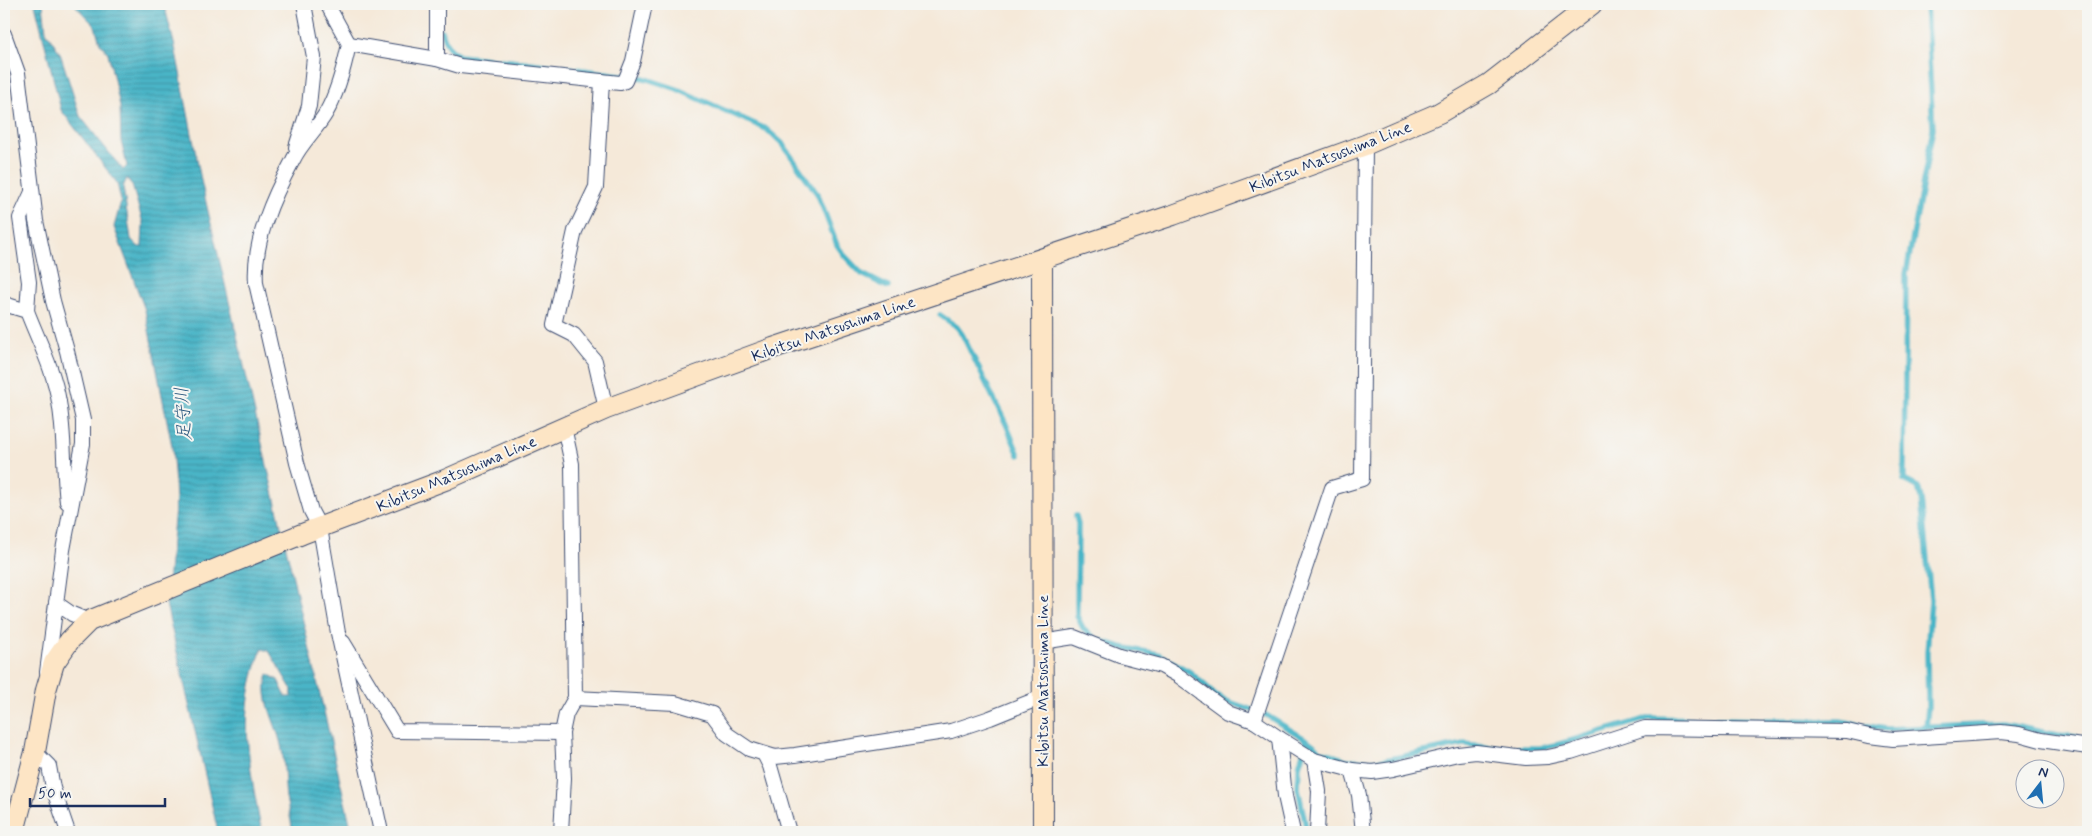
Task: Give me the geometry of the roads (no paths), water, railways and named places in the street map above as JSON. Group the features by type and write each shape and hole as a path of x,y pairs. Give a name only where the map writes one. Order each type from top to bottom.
{"main road":[{"name":"Kibitsu Matsushima Line","path":"14,832 35,752 46,690 54,663 70,640 89,621 311,531 445,480 606,409 773,348 1173,215 1365,145 1439,113 1489,84 1592,4"},
{"name":"Kibitsu Matsushima Line","path":"1042,259 1042,697 1044,832"}],"street":[{"path":"304,4 314,57 309,106 293,159 264,225 258,245 255,264 256,283 297,463 311,511 311,531 338,633 381,832"},
{"path":"293,159 326,113 344,69 349,44 327,4"},
{"path":"437,59 438,4"},
{"path":"349,44 437,59 460,66 620,83 628,76 645,4"},
{"path":"4,34 18,73 36,221 52,301 67,351 83,420 83,444 69,515 50,639 46,690"},
{"path":"602,81 596,186 575,231 554,325 574,335 595,361 606,409"},
{"path":"1256,715 1332,488 1362,478 1365,145"},
{"path":"32,191 20,218 28,282 27,311 49,364 59,399 64,434 64,479 69,515"},
{"path":"4,304 27,311"},
{"path":"561,832 564,778 562,733 566,714 575,698 572,464 564,427"},
{"path":"56,603 72,614 89,621"},
{"path":"338,633 397,731 562,733"},
{"path":"1042,642 1074,637 1112,653 1161,666 1179,676 1228,712 1256,715 1278,738 1312,758 1352,770 1372,772 1393,769 1458,754 1476,752 1526,758 1548,757 1571,752 1645,728 1847,731 1869,736 1892,738 2001,732 2020,734 2050,742 2088,747"},
{"path":"575,698 675,703 693,708 712,714 727,734 749,749 776,756 795,755 952,732 1042,697"},
{"path":"1278,738 1285,796 1293,832"},
{"path":"35,752 49,766 55,796 68,832"},
{"path":"764,754 770,766 789,832"},
{"path":"1312,758 1319,791 1317,832"},
{"path":"1352,770 1359,794 1363,832"}],"water":[{"name":"足守川","path":"35,4 43,4 46,31 60,53 80,116 123,170 127,166 121,141 120,106 108,53 100,43 95,26 74,4 164,4 175,47 202,185 352,832 292,832 286,798 282,751 267,701 266,683 268,674 278,680 286,697 291,697 292,690 269,651 262,649 254,672 247,715 249,757 260,824 264,832 218,832 166,604 176,498 172,446 145,310 114,227 121,201 117,183 61,110","holes":["127,178 132,185 143,223 142,247 139,247 131,239 123,187"]}],"waterway":[{"path":"1926,4 1933,128 1906,274 1904,480 1918,487 1921,498 1931,600 1927,653 1928,707 1926,727"},
{"path":"442,31 448,46 460,56 644,78 677,89 766,129 782,143 818,195 837,245 844,255 862,274 888,287"},
{"path":"940,315 957,327 962,334 1019,455"},
{"path":"1076,516 1078,524 1077,616 1083,628 1096,639 1121,647 1158,654 1190,672 1216,695 1266,715 1307,740 1321,751 1347,760 1380,761 1464,744 1505,748 1540,748 1649,718 1840,721 1886,729 2003,724 2058,735 2088,738"},
{"path":"1307,740 1299,766 1298,788 1307,832"}]}
